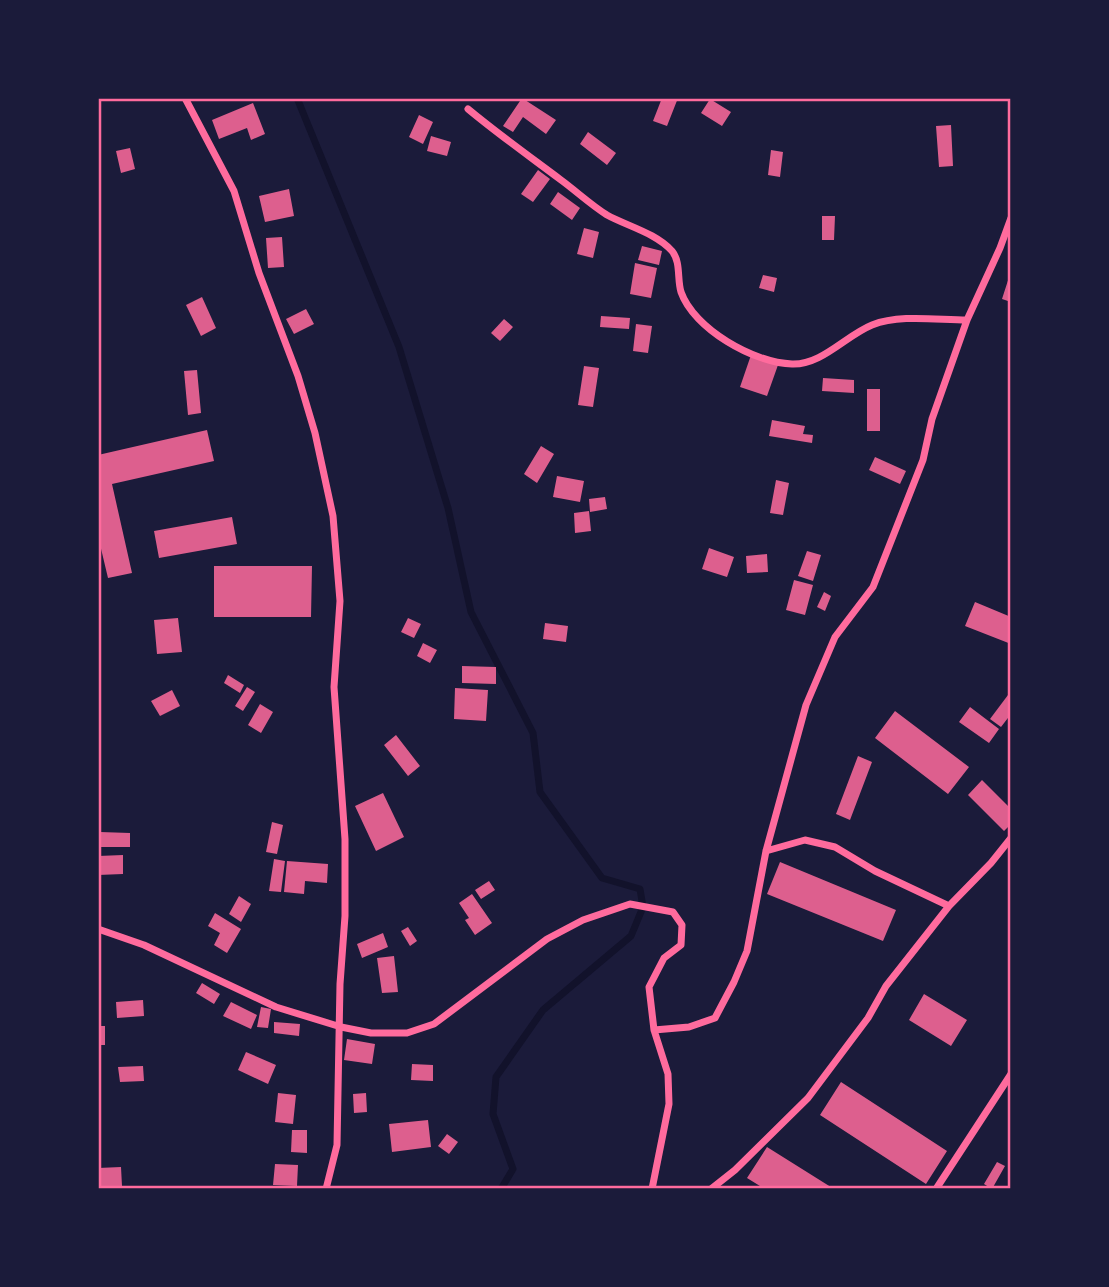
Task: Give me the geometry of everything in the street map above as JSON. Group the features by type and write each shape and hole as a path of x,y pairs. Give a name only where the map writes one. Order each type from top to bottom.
{"street":[{"path":"185,98 234,191 259,273 298,376 315,433 333,516 340,601 334,687 345,839 337,1145 326,1189"},
{"path":"468,109 606,214 660,242 673,252 681,291 690,309 725,341 745,352 791,364 809,362 874,324 909,319 967,320"},
{"path":"654,1030 689,1027 715,1018 734,982 747,951 766,851 806,705 835,637 873,587 923,460 932,419 967,320 1011,218"},
{"path":"711,1189 735,1170 808,1098 868,1018 886,986 949,905 991,863 1011,838"},
{"path":"766,851 805,840 835,847 875,871 949,905"},
{"path":"98,929 144,945 276,1007 371,1034 407,1033 434,1024 547,939 583,920 630,904 673,912 682,925 681,945 664,958 649,987 654,1030 668,1074 669,1104 652,1189"},
{"path":"936,1189 1011,1074"}],"building":[{"path":"522,98 556,120 546,134 523,117 513,132 503,126"},
{"path":"662,98 678,98 667,126 653,121"},
{"path":"710,99 731,112 722,126 701,113"},
{"path":"253,103 265,134 251,140 247,128 219,139 212,120"},
{"path":"419,115 433,122 423,144 409,137"},
{"path":"951,125 953,166 939,167 936,126"},
{"path":"588,132 616,153 607,165 580,144"},
{"path":"431,136 451,142 447,156 427,151"},
{"path":"130,148 135,169 121,173 116,151"},
{"path":"771,150 783,152 780,177 768,175"},
{"path":"538,170 550,179 533,202 521,194"},
{"path":"289,189 294,216 265,222 259,196"},
{"path":"558,192 580,208 572,220 550,204"},
{"path":"822,216 835,216 834,240 822,240"},
{"path":"584,228 599,232 593,258 577,254"},
{"path":"282,237 284,267 268,268 266,238"},
{"path":"642,246 662,251 659,265 638,260"},
{"path":"635,263 657,268 651,298 630,294"},
{"path":"1011,271 1011,302 1002,299"},
{"path":"763,275 777,278 774,292 759,288"},
{"path":"202,297 216,328 201,336 186,305"},
{"path":"306,309 314,324 294,334 286,319"},
{"path":"601,316 630,318 629,329 600,327"},
{"path":"504,319 513,327 500,341 491,333"},
{"path":"636,324 652,326 648,353 633,351"},
{"path":"751,355 778,365 767,396 740,387"},
{"path":"584,366 599,368 593,407 578,405"},
{"path":"197,370 201,413 188,415 184,371"},
{"path":"823,378 854,380 854,393 822,391"},
{"path":"867,389 880,389 880,431 867,431"},
{"path":"772,420 805,426 803,434 813,435 812,443 769,436"},
{"path":"207,430 214,461 112,484 132,573 108,578 98,536 98,455"},
{"path":"541,446 554,454 537,483 524,474"},
{"path":"875,457 906,471 900,484 869,470"},
{"path":"557,476 584,481 580,502 553,497"},
{"path":"776,480 789,483 783,515 770,513"},
{"path":"605,497 607,509 590,512 589,499"},
{"path":"589,511 591,531 575,533 574,513"},
{"path":"232,517 237,544 159,558 154,531"},
{"path":"709,548 734,557 727,577 702,569"},
{"path":"807,551 821,555 813,581 798,576"},
{"path":"767,554 768,572 747,573 746,556"},
{"path":"214,566 312,566 311,617 214,617"},
{"path":"794,580 813,585 805,615 786,610"},
{"path":"824,592 831,596 825,611 817,607"},
{"path":"975,602 1011,617 1011,644 965,626"},
{"path":"178,618 182,652 157,654 154,620"},
{"path":"408,618 421,624 414,638 401,632"},
{"path":"545,623 568,626 566,642 543,639"},
{"path":"423,643 437,650 430,663 417,656"},
{"path":"462,666 496,667 496,684 462,683"},
{"path":"228,675 244,685 240,693 224,683"},
{"path":"247,687 255,692 243,711 235,706"},
{"path":"455,688 488,690 486,721 454,719"},
{"path":"172,690 180,706 160,716 151,701"},
{"path":"1011,691 1011,714 1001,727 990,719"},
{"path":"260,704 273,712 261,733 248,725"},
{"path":"970,707 999,729 989,743 959,722"},
{"path":"895,711 969,767 948,794 875,738"},
{"path":"396,735 420,766 408,776 384,745"},
{"path":"858,756 872,762 850,820 836,814"},
{"path":"982,780 1011,809 1011,824 1004,831 968,795"},
{"path":"383,793 404,837 376,851 355,806"},
{"path":"272,822 283,825 277,854 266,852"},
{"path":"100,832 130,833 130,847 100,847"},
{"path":"123,855 123,874 98,875 98,856"},
{"path":"274,859 285,861 281,892 269,891"},
{"path":"287,861 328,864 327,883 305,881 304,894 284,892"},
{"path":"780,862 896,910 883,941 767,894"},
{"path":"489,881 495,890 481,899 475,890"},
{"path":"472,894 492,923 475,935 465,920 469,918 459,903"},
{"path":"239,896 251,904 241,922 229,914"},
{"path":"215,913 241,929 227,953 214,945 220,933 208,926"},
{"path":"408,927 417,941 410,946 401,931"},
{"path":"383,933 388,947 362,958 357,944"},
{"path":"394,956 398,992 382,993 377,958"},
{"path":"202,983 220,994 214,1004 196,993"},
{"path":"924,994 967,1020 951,1046 909,1020"},
{"path":"143,1000 144,1016 117,1018 116,1002"},
{"path":"231,1002 257,1015 251,1029 223,1016"},
{"path":"261,1007 271,1009 268,1028 257,1027"},
{"path":"274,1022 300,1024 299,1036 274,1033"},
{"path":"98,1026 105,1026 105,1045 98,1045"},
{"path":"347,1039 375,1044 372,1064 344,1060"},
{"path":"246,1052 276,1065 268,1084 238,1070"},
{"path":"412,1064 433,1065 433,1081 411,1080"},
{"path":"143,1066 144,1081 120,1082 118,1067"},
{"path":"841,1082 947,1151 926,1184 820,1115"},
{"path":"278,1093 296,1095 293,1124 275,1122"},
{"path":"366,1093 367,1112 354,1113 353,1094"},
{"path":"428,1120 431,1147 392,1152 389,1124"},
{"path":"292,1130 307,1130 307,1153 291,1152"},
{"path":"447,1134 458,1142 449,1154 438,1146"},
{"path":"767,1147 834,1189 765,1189 747,1178"},
{"path":"997,1162 1005,1166 992,1189 984,1184"},
{"path":"275,1164 298,1165 297,1186 273,1185"},
{"path":"121,1167 122,1186 98,1187 98,1168"}],"waterway":[{"path":"297,98 399,347 448,508 471,612 533,733 540,792 602,878 640,889 643,907 631,936 543,1010 496,1077 493,1114 513,1169 501,1189"}]}
